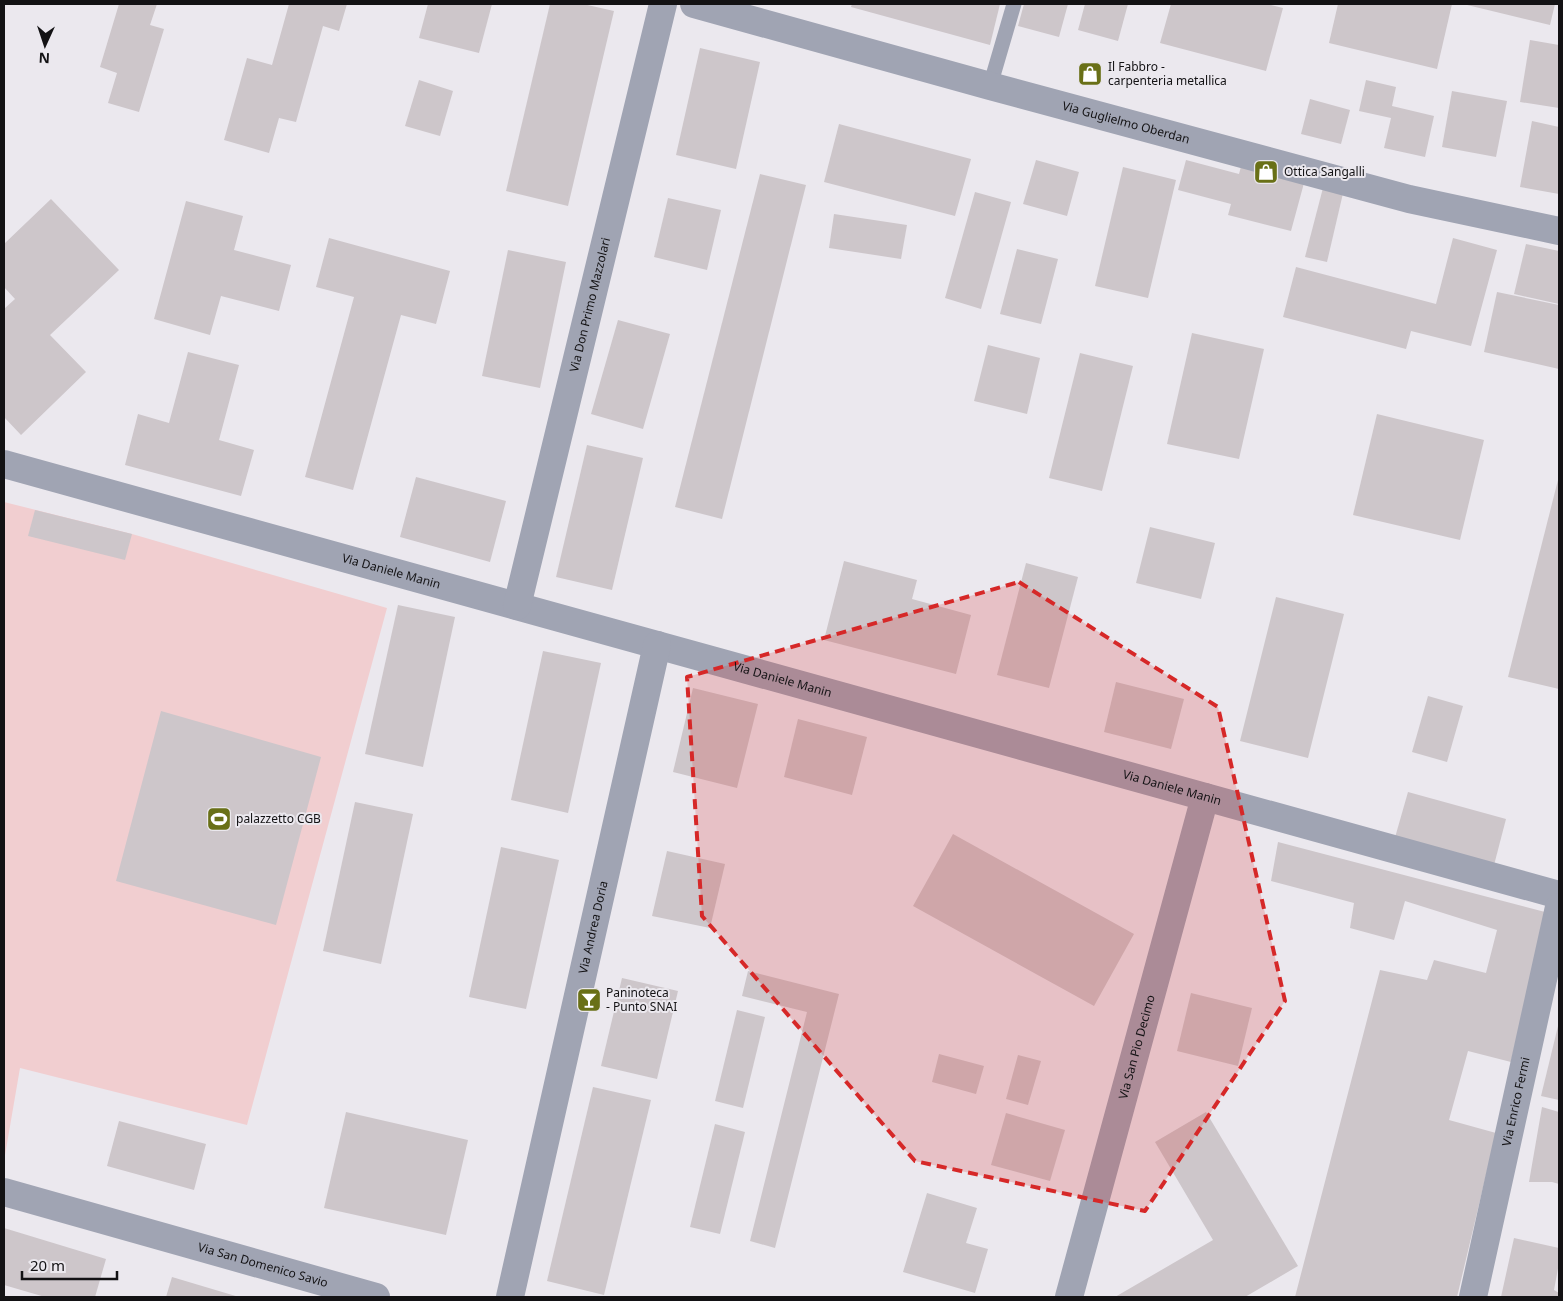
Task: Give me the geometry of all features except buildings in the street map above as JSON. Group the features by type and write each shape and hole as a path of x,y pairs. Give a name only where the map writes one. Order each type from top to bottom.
{"street":[{"name":"Via Don Primo Mazzolari","path":"516,606 662,4"},
{"name":"Via Guglielmo Oberdan","path":"694,4 1409,199 1559,231"},
{"name":"Via Daniele Manin","path":"4,464 1559,895"},
{"name":"Via Andrea Doria","path":"510,1297 657,645"},
{"name":"Via San Pio Decimo","path":"1069,1297 1205,797"},
{"name":"Via Enrico Fermi","path":"1473,1297 1559,907"},
{"name":"Via San Domenico Savio","path":"4,1192 376,1297"}],"lane":[{"path":"990,86 1014,4"}],"highlighted area":[{"path":"1019,582 1218,707 1285,1001 1145,1211 915,1161 702,916 687,677"}],"shaded area":[{"path":"4,502 132,534 387,608 247,1125 20,1068 4,1161"}],"place":[{"name":"Il Fabbro - carpenteria metallica","path":"1090,74"},
{"name":"Ottica Sangalli","path":"1266,172"},
{"name":"palazzetto CGB","path":"219,819"},
{"name":"Paninoteca - Punto SNAI","path":"589,1000"}]}
